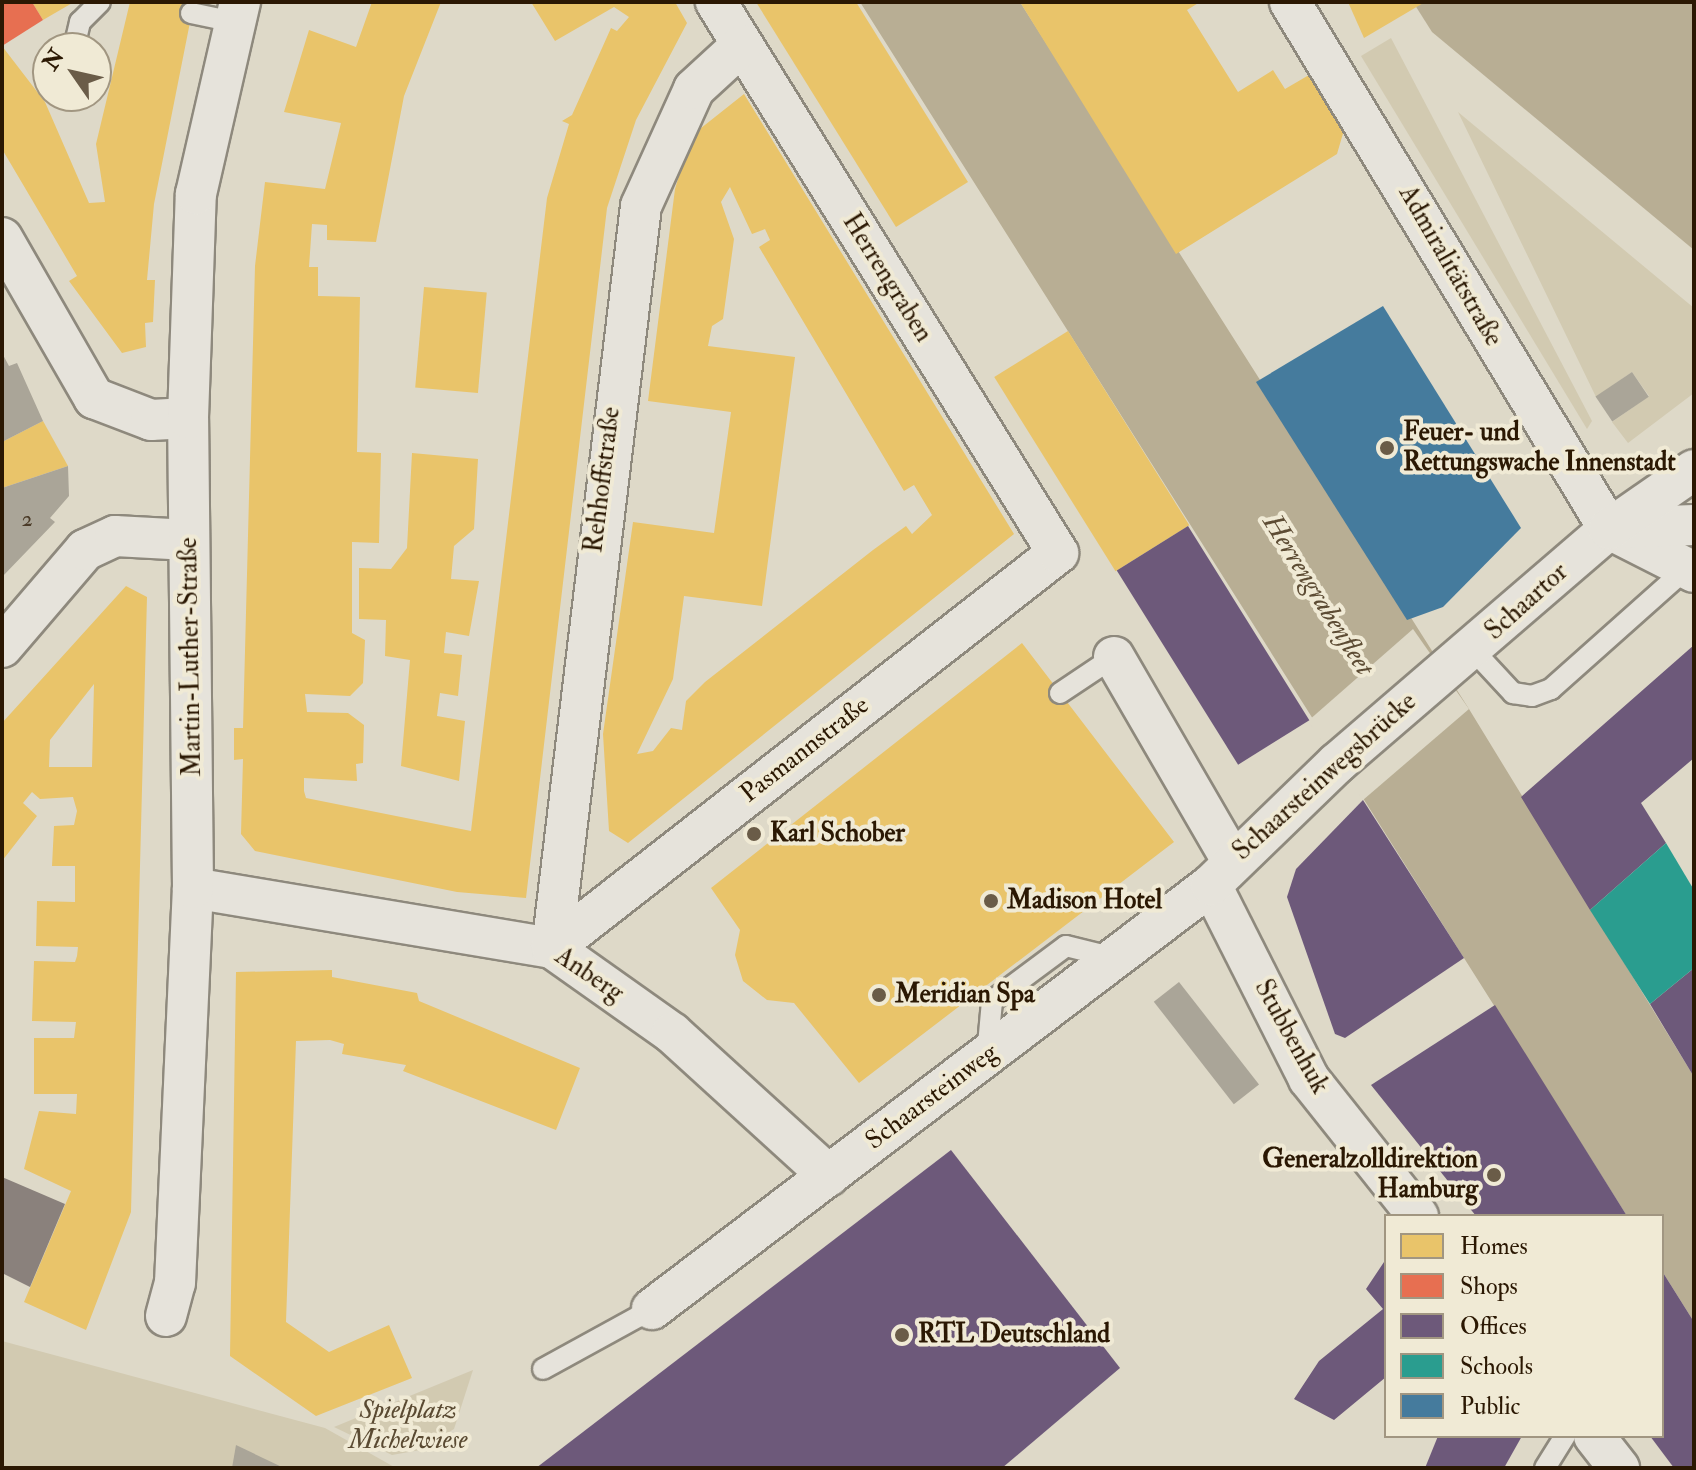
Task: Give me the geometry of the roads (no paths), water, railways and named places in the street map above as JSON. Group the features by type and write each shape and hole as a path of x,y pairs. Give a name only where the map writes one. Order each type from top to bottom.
{"street":[{"name":"Herrengraben","path":"716,2 1058,553"},
{"name":"Admiralitätstraße","path":"1290,2 1609,529"},
{"name":"Martin-Luther-Straße","path":"166,1316 175,1283 193,888 188,418 196,194 237,12"},
{"name":"Rehhoffstraße","path":"552,948 641,206 694,89 742,45"},
{"path":"2,238 94,398 151,420 188,418"},
{"name":"Schaartor","path":"1458,661 1609,529 1694,470"},
{"path":"1694,526 1690,570 1609,529 1694,526"},
{"path":"2,647 85,550 115,536 189,540"},
{"name":"Pasmannstraße","path":"552,948 1058,553"},
{"path":"1114,657 1221,872"},
{"name":"Schaarsteinwegsbrücke","path":"1221,872 1337,763 1458,661"},
{"name":"Schaarsteinweg","path":"652,1309 1115,958 1221,872"},
{"name":"Stubbenhuk","path":"1221,872 1309,1079 1416,1214"},
{"name":"Anberg","path":"193,888 552,948 672,1033 829,1176"},
{"path":"1596,1438 1619,1468"}],"lane":[{"path":"78,32 80,22 100,2"},
{"path":"191,13 237,12"},
{"path":"1458,661 1513,693 1532,696 1551,689 1690,570"},
{"path":"1060,693 1114,657"},
{"path":"543,1369 652,1309"},
{"path":"1545,1468 1564,1438"}],"water":[{"name":"Herrengrabenfleet","path":"860,2 1020,2 1469,709 1694,1077 1694,1322 1664,1274 1664,1214 1626,1214"},
{"path":"1413,2 1694,2 1694,250 1432,32"}],"place":[{"name":"Feuer- und Rettungswache Innenstadt","path":"1387,448"},
{"name":"Karl Schober","path":"754,834"},
{"name":"Madison Hotel","path":"991,901"},
{"name":"Meridian Spa","path":"879,995"},
{"name":"Generalzolldirektion Hamburg","path":"1494,1175"},
{"name":"RTL Deutschland","path":"902,1335"}],"park label":[{"name":"Spielplatz Michelwiese","path":"408,1426"}]}
